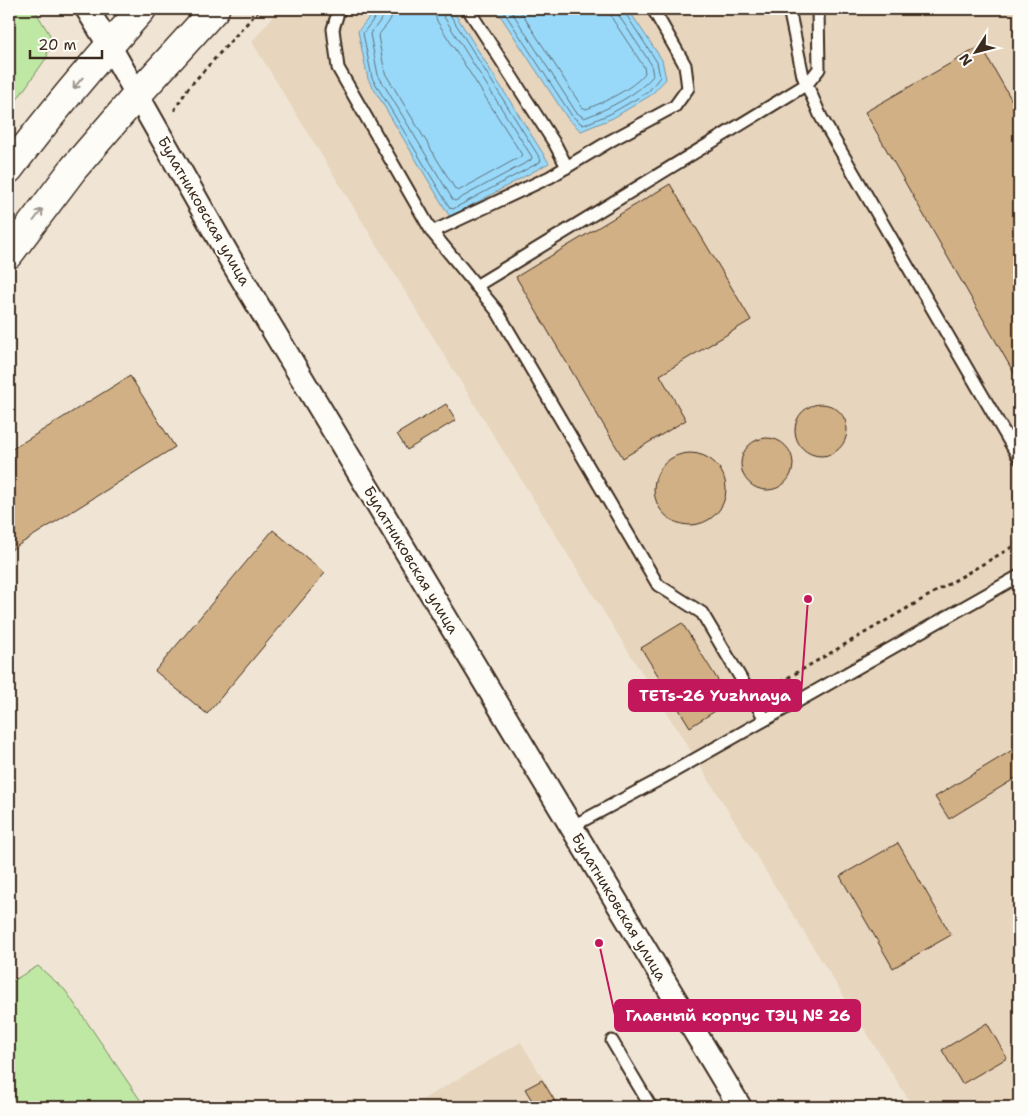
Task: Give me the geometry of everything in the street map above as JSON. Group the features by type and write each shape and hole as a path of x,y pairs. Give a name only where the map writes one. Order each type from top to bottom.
{"main road":[{"path":"9,169 34,135 109,45 142,9"},
{"path":"9,254 74,168 215,9"}],"street":[{"name":"Булатниковская улица","path":"87,9 232,262 740,1107"}],"lane":[{"path":"339,9 333,29 338,68 432,232 497,311 658,585 702,613 765,719"},
{"path":"468,9 555,144 567,167"},
{"path":"432,232 550,177 610,141 675,106 688,88 685,65 653,9"},
{"path":"789,9 803,76 826,126 1019,458"},
{"path":"476,286 807,84 819,70 818,9"},
{"path":"571,827 1019,576"},
{"path":"612,1041 651,1107"}],"path":[{"path":"177,117 175,109 189,87 260,9"},
{"path":"753,698 1019,543"}],"shaded area":[{"path":"279,9 1019,9 1019,1107 913,1107 497,441 252,42"},
{"path":"521,1042 560,1107 410,1107"}],"green space":[{"path":"9,9 34,9 50,35 47,57 9,111"},
{"path":"38,966 65,990 145,1107 9,1107 9,983"}],"water":[{"path":"376,9 452,9 549,163 450,217 368,79 358,31"},
{"path":"496,9 628,9 662,60 666,79 651,95 613,118 581,131 568,119"}],"building":[{"path":"981,46 1019,113 1019,382 865,112"},
{"path":"670,184 751,320 660,375 686,420 623,458 516,277"},
{"path":"130,376 175,447 9,551 9,451"},
{"path":"446,404 456,420 407,450 397,434"},
{"path":"821,404 835,408 843,416 847,430 843,444 835,452 821,456 807,452 799,444 795,430 799,416 807,408"},
{"path":"767,438 777,440 785,446 791,454 793,464 791,474 785,482 777,488 767,490 757,488 749,482 743,474 741,464 743,454 749,446 757,440"},
{"path":"697,453 716,463 724,475 726,489 724,503 716,515 704,523 683,525 664,515 656,503 654,482 664,463 676,455"},
{"path":"273,530 325,573 207,714 155,671"},
{"path":"682,623 731,701 690,727 641,648"},
{"path":"1019,746 1019,776 949,819 935,797"},
{"path":"898,843 951,935 893,968 840,876"},
{"path":"987,1023 1007,1058 962,1084 942,1050"},
{"path":"542,1080 556,1103 549,1107 536,1107 525,1089"}],"place":[{"name":"TETs-26 Yuzhnaya","path":"808,599"},
{"name":"Главный корпус ТЭЦ № 26","path":"599,943"}]}
